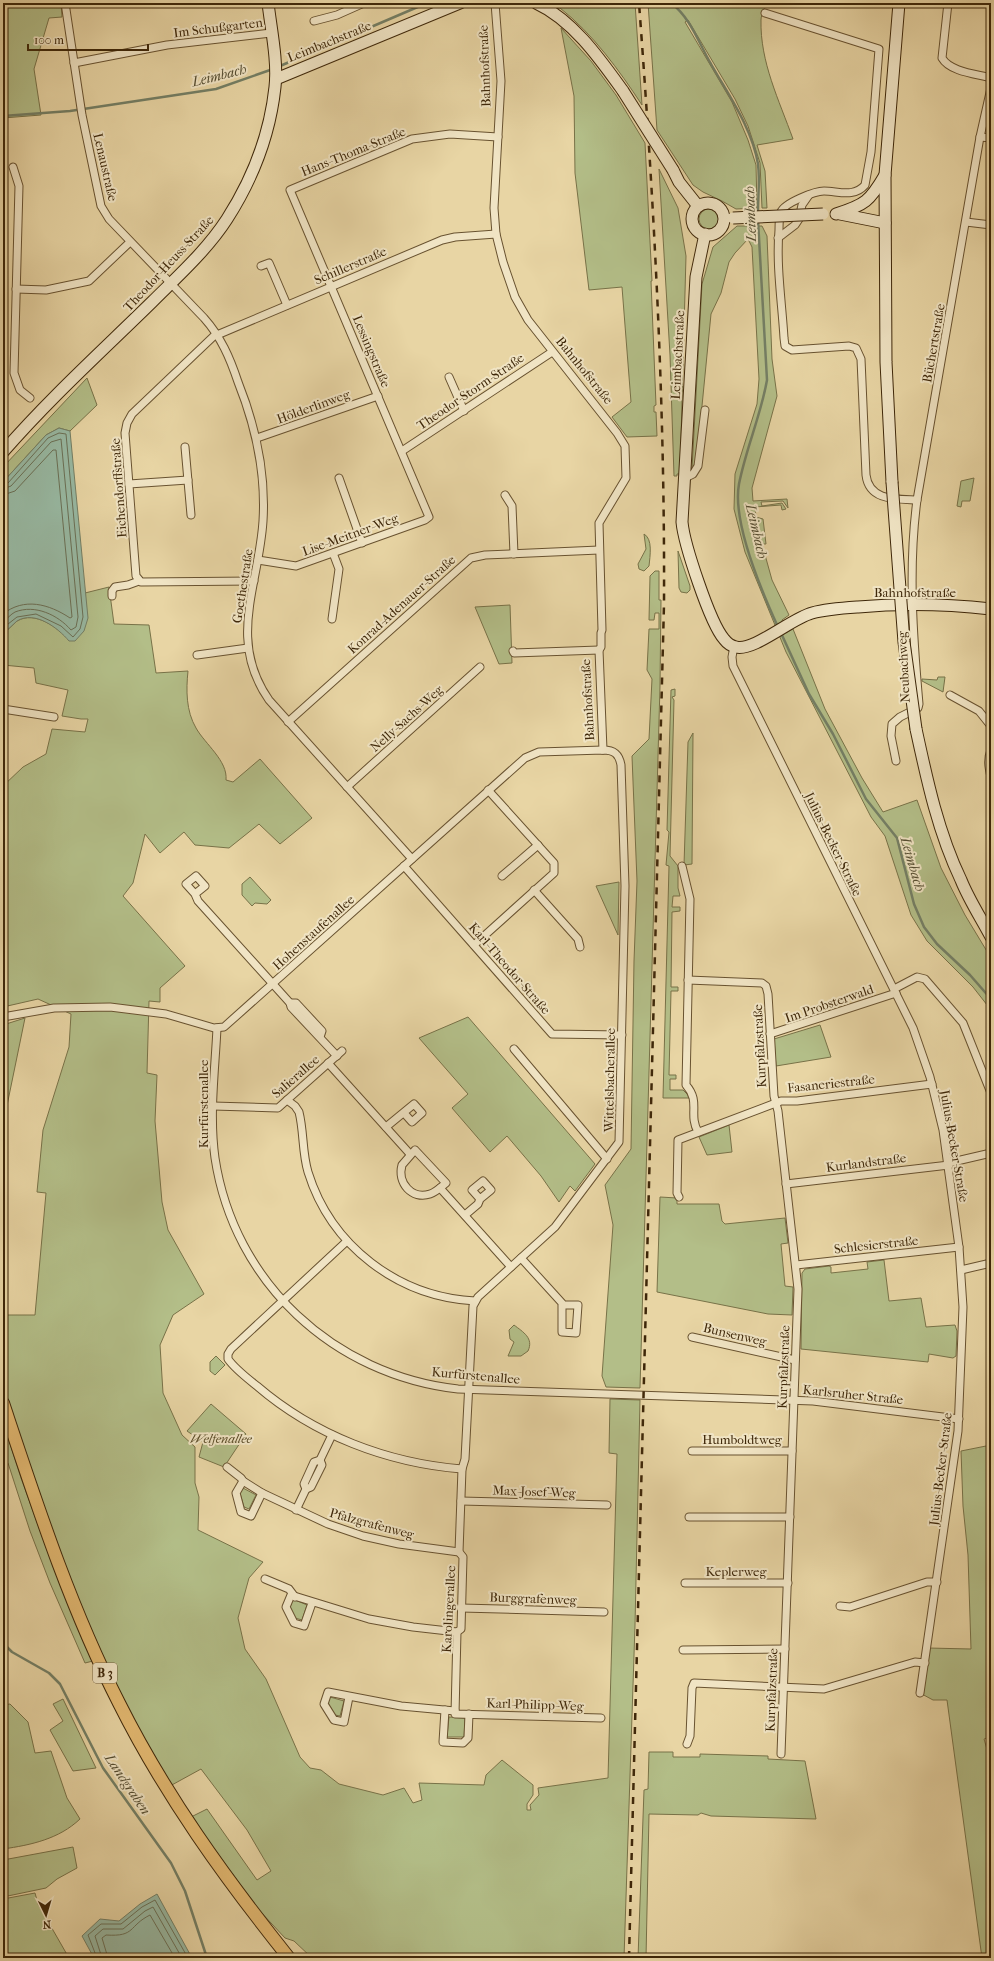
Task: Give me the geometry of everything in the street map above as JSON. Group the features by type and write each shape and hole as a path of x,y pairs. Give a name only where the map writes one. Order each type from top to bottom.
{"main road":[{"name":"B 3","path":"3,1403 55,1556 94,1652 119,1704 181,1812 212,1857 289,1958"},
{"name":"B 3","path":"268,1930 298,1958"}],"street":[{"name":"Lenaustraße","path":"65,3 82,115 100,204 107,217 171,284"},
{"name":"Theodor-Heuss-Straße","path":"3,452 171,284 220,229 245,188 261,149 267,128 275,70 268,3"},
{"path":"314,21 338,15 364,3"},
{"name":"Leimbachstraße","path":"275,70 460,3"},
{"name":"Bahnhofstraße","path":"495,3 501,72 494,200 496,234 504,268 518,304 530,324 617,433 624,446 626,481 599,523 602,630 601,647 599,650 603,750"},
{"path":"536,3 566,22 593,52 623,91 679,182 698,206"},
{"path":"898,3 885,175 886,362 892,482 904,642 916,729 930,795 960,880 991,937"},
{"path":"948,3 942,58 945,63 953,68 991,78"},
{"path":"765,13 879,49 875,113 867,181 861,189 852,193 824,191 809,195 784,207 780,212 778,238 786,346 792,350 849,346 856,348 860,354 862,364 868,482 871,489 879,496 917,500"},
{"name":"Im Schußgarten","path":"74,63 167,45 271,32"},
{"name":"Büchertstraße","path":"912,604 912,538 917,500 980,137 991,88"},
{"name":"Hans-Thoma-Straße","path":"290,190 412,139 450,134 498,137"},
{"path":"980,137 991,138"},
{"path":"13,167 19,186 14,373 20,390 30,398"},
{"path":"836,214 864,204 878,188 885,175"},
{"name":"Lessingstraße","path":"290,190 428,514 429,518 425,520"},
{"path":"778,238 795,225 799,219 802,205 809,195"},
{"path":"729,218 715,204 706,202 698,206 693,213 692,222 697,230 704,234 713,234 718,231 729,218 836,214 885,223"},
{"path":"966,222 991,225"},
{"name":"Schillerstraße","path":"217,334 442,240 455,237 496,234"},
{"name":"Leimbachstraße","path":"704,234 696,277 682,522 685,539 718,631 725,640 734,646"},
{"path":"16,289 46,290 89,281 130,242"},
{"path":"261,266 269,263 287,305"},
{"name":"Goethestraße","path":"171,284 204,318 217,334 232,364 246,400 257,438 262,469 263,503 258,560 248,618 248,648 254,672 260,687 288,722 412,859"},
{"name":"Eichendorffstraße","path":"139,581 136,576 125,433 129,418 194,353 217,334"},
{"name":"Theodor-Storm-Straße","path":"402,451 552,352"},
{"path":"449,377 464,411"},
{"name":"Hölderlinweg","path":"257,438 378,396"},
{"path":"685,478 693,474 698,466 705,410"},
{"path":"185,447 191,515"},
{"path":"339,478 362,542"},
{"path":"129,484 188,480"},
{"path":"505,495 512,506 514,554"},
{"name":"Lise-Meitner-Weg","path":"258,560 296,566 425,520"},
{"name":"Konrad-Adenauer-Straße","path":"288,722 466,562 480,556 599,550"},
{"path":"332,619 339,569 334,553"},
{"path":"112,596 112,590 116,586 128,585 139,581 254,581"},
{"name":"Bahnhofstraße","path":"734,646 749,646 786,625 812,613 827,610 912,604 991,609"},
{"name":"Neubachweg","path":"896,761 891,736 892,724 900,717 918,708 919,704 912,604"},
{"name":"Julius-Becker-Straße","path":"734,646 732,657 733,666 918,1040 932,1084 948,1164 959,1247 963,1311 959,1419 920,1693"},
{"path":"198,655 248,648"},
{"path":"512,652 599,650"},
{"name":"Nelly-Sachs-Weg","path":"347,787 480,667"},
{"path":"950,695 979,711 991,726"},
{"path":"3,709 31,712 54,717"},
{"name":"Hohenstaufenallee","path":"217,1028 224,1027 231,1022 520,761 533,754 603,750"},
{"name":"Wittelsbacherallee","path":"475,1301 555,1227 619,1142 625,886 621,765 617,755 609,750 603,750"},
{"path":"991,750 988,756 988,766 991,777"},
{"path":"474,945 554,873 554,863 488,790"},
{"path":"502,876 538,845"},
{"name":"Karl-Theodor-Straße","path":"404,866 552,1034 622,1035"},
{"path":"682,866 690,899 686,1086 694,1095 694,1121 698,1132"},
{"path":"534,890 578,939 580,947"},
{"path":"195,894 198,901 272,984"},
{"name":"Im Probsterwald","path":"770,1034 895,991 917,977 925,979 963,1023 991,1093"},
{"name":"Kurpfalzstraße","path":"688,980 762,983 766,986 768,994 774,1094 796,1265 798,1293 781,1754"},
{"name":"Salierallee","path":"213,1106 272,1109 279,1107 340,1053 320,1037 322,1031 301,1008 296,1003 290,1003 272,984"},
{"path":"3,1017 54,1008 110,1007 166,1014 217,1028"},
{"name":"Kurfürstenallee","path":"217,1028 213,1106 216,1159 228,1210 252,1260 282,1301 316,1332 362,1361 388,1372 421,1383 468,1389 648,1396"},
{"path":"514,1049 607,1159"},
{"path":"328,1063 410,1154"},
{"name":"Fasaneriestraße","path":"679,1197 677,1193 678,1140 784,1100 798,1101 835,1095 932,1084"},
{"path":"287,1100 295,1106 299,1112 305,1162 315,1191 328,1216 347,1241 365,1259 402,1283 446,1298 475,1301 473,1308 468,1389"},
{"path":"386,1126 400,1114 404,1113"},
{"path":"415,1150 446,1183 440,1188 433,1193 424,1195 414,1194 406,1187 401,1178 401,1169 404,1161 415,1150"},
{"name":"Kurlandstraße","path":"786,1184 948,1164 991,1153"},
{"path":"440,1188 512,1267"},
{"path":"465,1215 478,1204 480,1199"},
{"path":"347,1241 230,1350 228,1359 250,1380 281,1405 332,1435 361,1448 392,1457 426,1465 462,1469"},
{"name":"Schlesierstraße","path":"796,1265 959,1247"},
{"path":"522,1258 563,1305"},
{"path":"961,1270 991,1263"},
{"name":"Bunsenweg","path":"692,1337 795,1360"},
{"name":"Karolingerallee","path":"455,1711 458,1632 461,1629 463,1557 459,1552 462,1469 465,1459 468,1389"},
{"name":"Karlsruher Straße","path":"648,1396 794,1400 959,1419"},
{"path":"296,1510 306,1489 304,1484 314,1462 320,1460 332,1435"},
{"name":"Humboldtweg","path":"692,1451 792,1451"},
{"name":"Pfalzgrafenweg","path":"226,1467 243,1481 262,1493 328,1524 373,1538 418,1548 459,1552"},
{"path":"243,1481 236,1493 241,1512 251,1516 262,1493"},
{"name":"Max-Josef-Weg","path":"461,1501 607,1505"},
{"path":"689,1517 790,1517"},
{"path":"265,1579 289,1589 294,1597"},
{"path":"840,1606 850,1607 927,1582 937,1582"},
{"name":"Keplerweg","path":"685,1583 788,1583"},
{"path":"312,1603 304,1626 294,1623 286,1607 291,1595 312,1603 390,1624 458,1632"},
{"name":"Burggrafenweg","path":"461,1608 604,1612"},
{"path":"683,1650 785,1649"},
{"path":"687,1744 690,1736 694,1684 824,1689 915,1662 925,1663"},
{"path":"349,1696 344,1722 334,1720 324,1704 328,1692 349,1696 401,1706 445,1710 455,1711 455,1714 468,1714 468,1738 463,1743 443,1742 445,1710"},
{"name":"Karl-Philipp-Weg","path":"468,1714 601,1718"}],"green space":[{"path":"3,3 61,3 62,17 49,18 34,69 41,115 3,118"},
{"path":"556,3 635,3 642,105 605,53 572,18 560,8 556,9"},
{"path":"648,3 765,3 761,20 767,66 771,81 793,139 757,145 765,171 767,208 762,208 760,163 748,126 735,99 688,20 685,22 732,102 748,140 756,165 757,208 736,209 703,192 693,185 657,130"},
{"path":"561,28 591,61 616,95 645,143 652,281 656,405 654,406 654,412 656,412 657,436 627,437 612,417 631,402 622,287 589,290 575,173 574,96"},
{"path":"659,169 678,208 686,256 680,474 677,474 677,476 674,476 670,355"},
{"path":"709,209 716,212 719,219 716,226 709,229 702,226 699,219 702,212"},
{"path":"737,226 762,226 767,236 772,359 777,396 752,488 753,501 787,499 788,508 783,501 761,502 762,506 782,503 786,509 782,510 781,505 755,507 756,517 763,519 766,544 762,544 772,580 789,615 782,620 786,633 793,629 825,709 862,778 883,812 917,800 941,868 965,915 991,958 991,1010 973,987 927,941 911,915 885,836 871,817 786,652 745,552 734,509 735,474 757,404 759,379 752,247 748,239 729,262 721,293 711,314 697,457 695,466 692,469 702,284 713,247"},
{"path":"87,378 97,405 70,431 59,428 46,435 3,482 3,467"},
{"path":"974,478 970,501 962,501 961,507 957,506 961,481"},
{"path":"644,534 649,540 650,557 649,566 644,571 639,569 638,564 646,549"},
{"path":"678,551 690,586 690,590 687,593 681,592 679,588"},
{"path":"655,571 659,571 659,600 661,600 660,686 640,1388 606,1387 602,1376 613,1225 605,1185 631,1149 634,961 637,881 632,756 649,739 652,679 647,670 649,629 659,629 659,613 655,613 654,620 649,620 650,576"},
{"path":"109,587 114,624 149,625 156,673 188,671 187,693 190,715 200,734 220,759 226,773 226,780 233,782 260,759 312,818 280,844 259,824 229,848 195,845 184,832 160,853 145,834 133,883 123,896 185,966 160,988 160,1002 149,1001 147,1073 157,1075 155,1121 162,1202 168,1230 204,1294 173,1315 160,1345 163,1393 182,1435 195,1447 195,1483 199,1497 198,1530 263,1562 249,1578 238,1618 245,1649 266,1679 300,1757 310,1768 321,1770 339,1784 383,1795 404,1788 413,1803 422,1800 419,1783 484,1785 486,1775 502,1760 533,1785 533,1795 527,1804 527,1810 531,1810 530,1805 539,1795 538,1788 608,1778 617,1454 609,1453 610,1399 640,1400 635,1625 624,1958 312,1958 294,1941 285,1938 258,1909 191,1817 207,1809 257,1880 271,1871 247,1830 201,1769 170,1786 140,1733 86,1622 54,1539 3,1388 3,1315 35,1315 46,1193 37,1192 43,1130 69,1047 71,1014 38,999 3,1007 3,786 23,767 46,754 52,729 85,732 88,719 62,716 68,690 36,683 34,668 3,665 3,634 17,621 24,618 31,618 46,622 59,630 69,640 87,618 85,593"},
{"path":"510,605 512,663 499,664 475,607"},
{"path":"938,677 945,677 943,692 922,681 922,679 937,680"},
{"path":"675,689 675,696 672,697 674,700 670,856 678,866 678,888 680,896 673,896 672,907 680,907 680,911 672,912 671,987 678,987 678,991 671,991 669,1075 676,1075 676,1079 670,1079 670,1090 683,1090 691,1098 663,1098 669,866 666,865 669,832 667,830 671,690"},
{"path":"693,733 692,864 684,865 688,742"},
{"path":"250,877 271,900 267,904 255,903 252,906 242,895 242,884"},
{"path":"619,882 618,935 596,886"},
{"path":"468,1017 595,1164 575,1191 570,1186 559,1202 541,1176 507,1136 490,1152 452,1108 468,1094 419,1038"},
{"path":"25,1018 3,1125 3,1025"},
{"path":"820,1025 831,1057 776,1066 774,1039"},
{"path":"729,1125 732,1152 707,1155 699,1137"},
{"path":"660,1197 677,1198 677,1204 719,1204 722,1221 725,1224 785,1218 788,1243 781,1244 785,1286 793,1287 792,1315 768,1314 657,1292"},
{"path":"884,1260 889,1301 921,1298 926,1327 955,1325 957,1331 956,1356 953,1358 929,1354 928,1362 801,1349 802,1273 805,1269 829,1266 831,1267 831,1273 868,1269 867,1262"},
{"path":"514,1325 527,1336 530,1342 528,1351 521,1356 508,1356 514,1342 510,1339 509,1330"},
{"path":"216,1356 225,1365 215,1375 210,1371 210,1362"},
{"name":"Welfenallee","path":"211,1404 246,1434 224,1467 199,1457 203,1442 187,1431"},
{"path":"3,1422 21,1478 54,1569 93,1661 85,1663 50,1583 30,1531 8,1463 3,1464"},
{"path":"991,1445 991,1737 984,1739 991,1763 987,1800 991,1836 991,1958 982,1958 947,1700 933,1700 920,1693 928,1648 971,1649 968,1555 963,1506 961,1451"},
{"path":"243,1488 256,1495 249,1509 244,1507 240,1493"},
{"path":"293,1599 307,1605 302,1620 295,1618 290,1607"},
{"path":"330,1697 344,1701 340,1716 335,1715 328,1703"},
{"path":"63,1699 96,1768 73,1771 50,1730 63,1721 53,1704"},
{"path":"10,1704 28,1722 35,1753 51,1751 67,1798 80,1819 63,1832 44,1840 3,1849 3,1705"},
{"path":"449,1717 465,1718 464,1737 447,1737"},
{"path":"649,1752 673,1752 673,1757 700,1757 700,1754 768,1756 768,1759 805,1761 816,1819 711,1816 701,1813 698,1815 649,1814 646,1958 638,1958 644,1790 648,1789"},
{"path":"73,1847 77,1868 57,1879 46,1888 3,1897 3,1860"},
{"path":"35,1893 38,1904 69,1958 3,1958 3,1899"}],"water":[{"path":"59,428 70,431 88,618 84,631 75,641 69,641 59,631 46,622 31,618 24,618 17,621 3,634 3,482 46,435"},
{"path":"157,1894 192,1958 94,1958 82,1936 100,1919 119,1921 140,1904"}],"waterway":[{"name":"Leimbach","path":"280,66 427,3"},
{"name":"Leimbach","path":"671,3 684,16 694,32 739,112 751,138 758,164 758,213"},
{"name":"Leimbach","path":"3,116 70,111 216,89 273,69"},
{"name":"Leimbach","path":"758,220 767,380 761,406 745,457 739,484 738,500 744,537 750,557 778,627"},
{"name":"Leimbach","path":"781,633 809,694 833,734 866,799 897,838 914,904 924,927 937,944 970,975 991,999"},
{"name":"Landgraben","path":"3,1643 12,1652 49,1673 60,1684 103,1768 171,1863 185,1891 207,1958"}],"railway":[{"path":"629,1958 664,604 663,453 658,303 639,3"}]}
